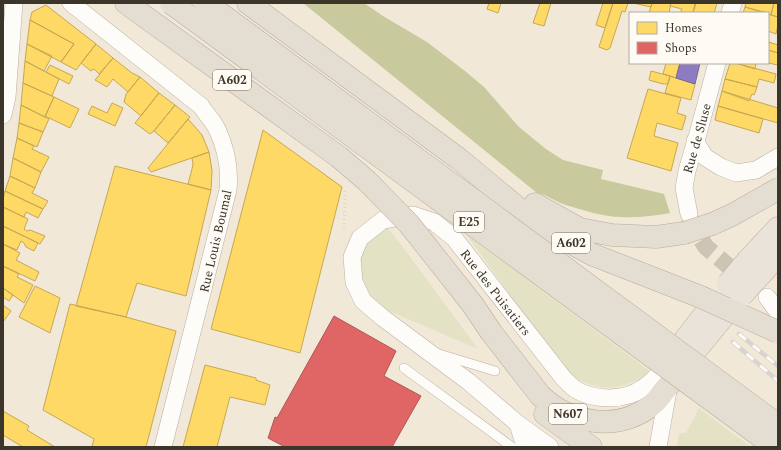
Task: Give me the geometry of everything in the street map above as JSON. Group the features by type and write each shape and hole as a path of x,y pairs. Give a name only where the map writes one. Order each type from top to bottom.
{"highway":[{"name":"A602","path":"126,3 339,157 367,181 409,224 473,305 534,404 544,414 592,447"},
{"name":"E25","path":"171,3 774,447"},
{"name":"E25","path":"206,3 778,425"},
{"name":"A602","path":"248,3 459,159 518,208 555,234 591,254 723,300 778,332"},
{"name":"A602","path":"459,159 580,229 612,235 656,237 686,223 712,224 732,216 778,189"},
{"path":"690,345 723,300 755,266 778,228"},
{"path":"755,266 778,255"},
{"name":"N607","path":"491,332 544,399 557,409 579,418 604,422 629,417 641,412 655,402 663,380"}],"street":[{"path":"3,116 7,97 11,3"},
{"name":"Rue Louis Boumal","path":"71,3 201,106 217,128 224,147 229,179 228,190 163,447"},
{"name":"Rue de Sluse","path":"686,223 684,188 687,171 717,64"},
{"path":"695,141 705,157 721,167 736,172 756,170 778,157"},
{"name":"Rue des Puisatiers","path":"550,447 518,424 469,382 363,301 354,282 352,257 360,238 383,220 413,216 434,222 454,238 548,360 564,379 575,389 600,398 622,397 663,380"},
{"path":"778,306 767,297 778,312"},
{"path":"658,447 663,380"},
{"path":"518,424 525,447"}],"lane":[{"path":"424,349 495,371"},
{"path":"404,368 512,447"}],"shaded area":[{"path":"387,227 478,349 382,308 366,292 359,267 361,255 366,244"},
{"path":"466,234 651,372 630,383 619,386 598,387 587,384 566,372"},
{"path":"699,408 751,447 677,447 679,433 686,433"}],"green space":[{"path":"303,3 364,3 427,42 465,71 484,87 519,127 546,149 563,160 603,170 601,179 664,194 670,213 639,217 607,216 566,205 545,195 537,193"}],"building: Homes":[{"path":"489,3 501,3 498,13 487,9"},
{"path":"540,3 551,3 544,26 533,23"},
{"path":"603,3 613,3 605,28 596,25"},
{"path":"613,3 628,3 625,12 622,11 610,48 607,50 599,47"},
{"path":"633,3 652,3 651,7"},
{"path":"652,3 671,3 669,12 649,12"},
{"path":"671,3 695,3 693,12 680,12 682,9 670,6"},
{"path":"696,3 717,3 714,12 693,12"},
{"path":"746,3 774,3 771,15 769,12 745,7"},
{"path":"774,3 778,3 778,17 771,15"},
{"path":"46,5 96,44 76,70 61,62 74,44 30,20 32,12"},
{"path":"745,7 761,12 743,12"},
{"path":"769,14 778,17 776,34 769,31"},
{"path":"30,20 74,44 61,62 27,44"},
{"path":"769,42 778,45 778,53 769,50"},
{"path":"27,44 52,56 44,71 25,61"},
{"path":"96,44 113,58 99,74 94,69 91,71 81,63"},
{"path":"769,50 778,53 778,65 769,63"},
{"path":"113,58 132,73 140,77 128,92 113,79 107,87 95,80"},
{"path":"25,61 59,79 52,96 23,83"},
{"path":"666,64 680,64 676,78 663,74"},
{"path":"730,64 739,64 776,74 774,83 759,79 757,87 725,79"},
{"path":"738,64 756,64 755,69"},
{"path":"50,65 73,76 69,84 46,72"},
{"path":"651,71 670,76 668,84 649,80"},
{"path":"670,76 695,84 691,100 665,93"},
{"path":"140,77 159,93 141,116 124,102 126,94"},
{"path":"725,79 757,87 754,95 752,94 749,101 722,91"},
{"path":"23,83 54,97 45,117 21,105"},
{"path":"648,89 681,98 677,113 686,116 682,130 657,123 654,136 678,143 671,171 627,158"},
{"path":"722,91 778,108 778,123 718,106"},
{"path":"159,93 175,105 150,134 135,123"},
{"path":"54,97 79,109 70,128 45,116"},
{"path":"112,103 123,108 115,126 88,114 92,106 107,113"},
{"path":"21,105 49,119 43,132 19,123"},
{"path":"175,105 190,117 168,143 154,131"},
{"path":"718,106 763,119 759,133 715,120"},
{"path":"188,119 202,135 209,152 151,172 148,168"},
{"path":"19,123 43,132 37,147 17,138"},
{"path":"263,130 342,187 300,353 211,329"},
{"path":"17,138 34,146 32,149 49,157 41,172 13,158"},
{"path":"209,152 212,171 211,190 188,184 193,165 192,158"},
{"path":"13,158 41,172 35,188 10,176"},
{"path":"115,166 211,190 186,296 137,283 126,317 76,306"},
{"path":"10,176 35,188 32,193 48,201 43,209 5,191"},
{"path":"5,191 43,209 38,218 26,212 24,217 3,207"},
{"path":"3,207 28,219 24,229 45,236 40,244 3,226"},
{"path":"3,226 38,243 34,251 26,247 21,241 17,250 3,244"},
{"path":"3,244 20,253 16,260 39,272 35,281 3,266"},
{"path":"3,266 19,274 17,277 33,285 24,303 3,288"},
{"path":"35,286 60,298 50,333 19,317"},
{"path":"3,288 13,295 9,301 3,297"},
{"path":"70,304 126,317 176,331 146,447 92,446 94,439 43,410"},
{"path":"3,305 11,311 3,322"},
{"path":"205,365 256,378 256,380 270,385 265,405 230,397 217,447 183,447"},
{"path":"3,411 29,426 27,430 55,447 23,447 3,435"}],"building: Shops":[{"path":"334,316 396,351 384,376 421,396 392,447 285,447 268,438 275,417 277,418"}],"building: Offices":[{"path":"680,64 700,64 695,84 676,78"}],"tunnel":[{"path":"690,218 696,232 706,247 746,281"}],"railway":[{"path":"739,334 778,366"},
{"path":"733,342 778,381"}]}
